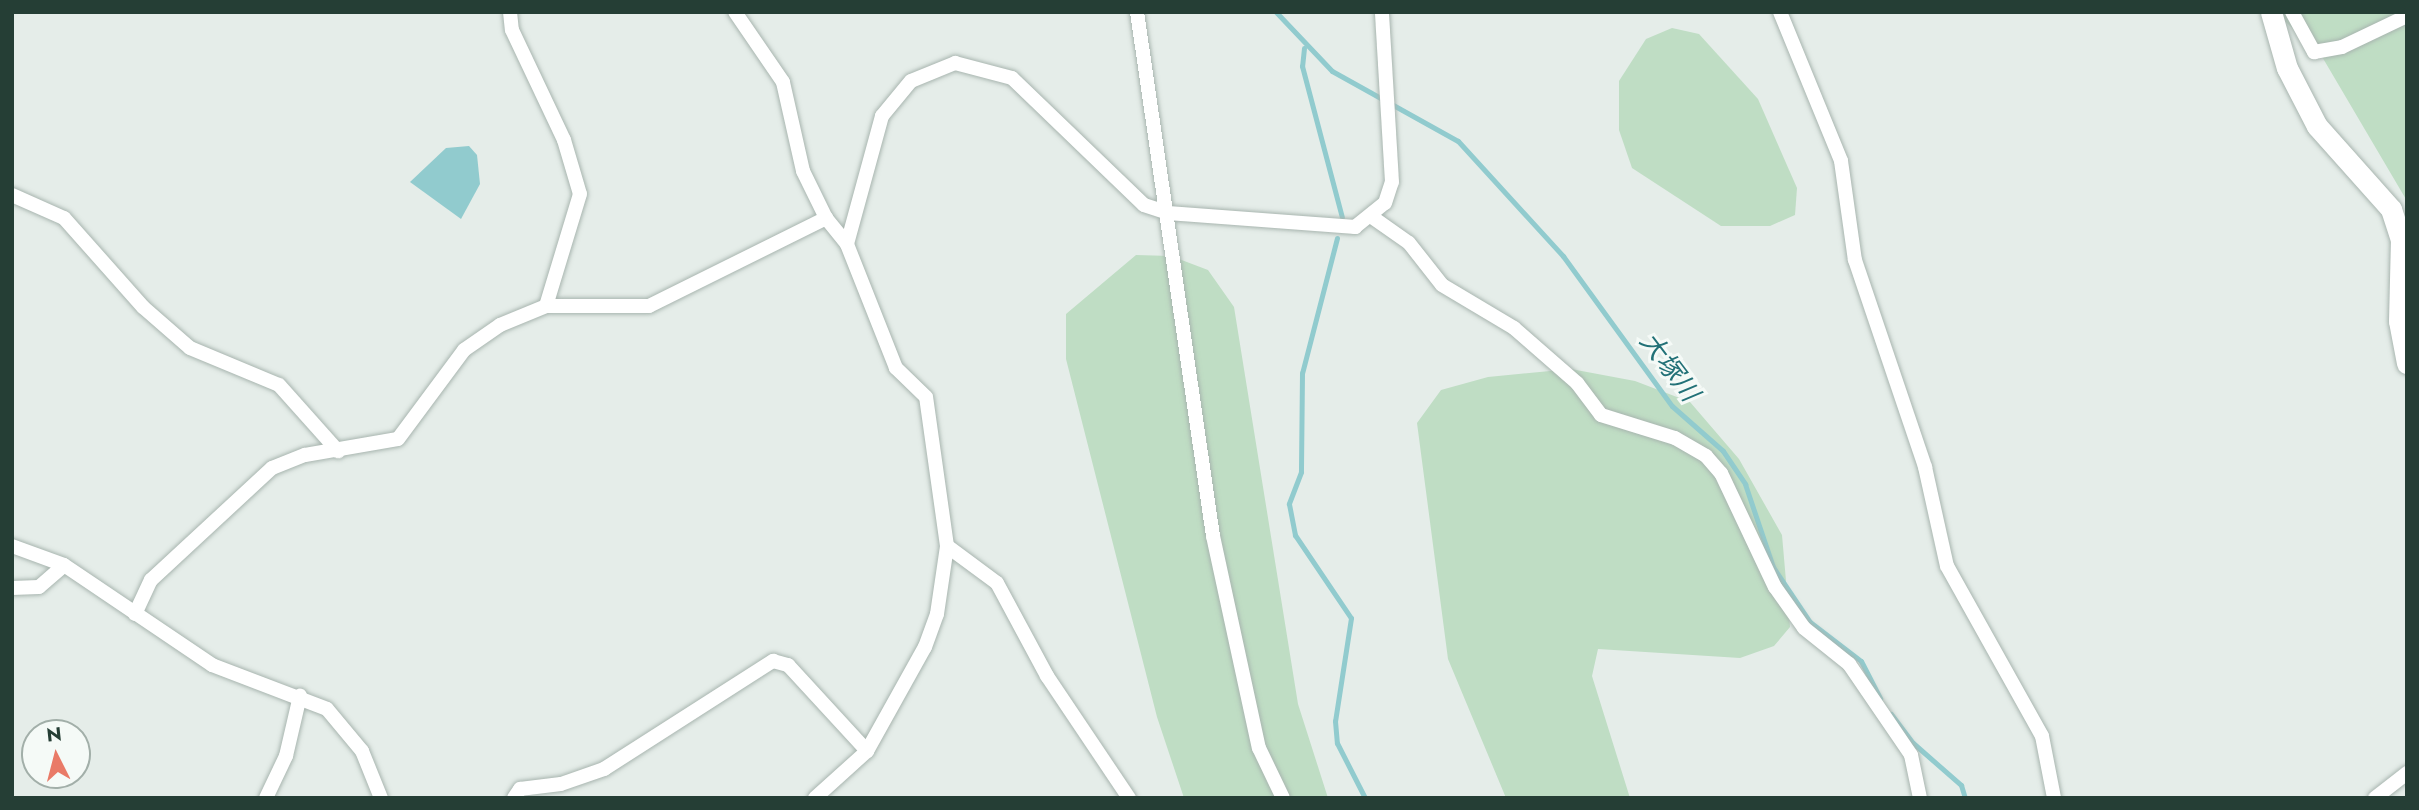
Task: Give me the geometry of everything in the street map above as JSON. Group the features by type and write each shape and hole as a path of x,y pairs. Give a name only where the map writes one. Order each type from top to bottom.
{"street":[{"path":"510,12 579,184 580,202 546,306"},
{"path":"734,12 783,82 791,138 826,218 848,244 896,368 926,397 947,545 944,582 925,647 867,751 815,798"},
{"path":"1137,12 1213,536 1239,672 1259,748 1283,798"},
{"path":"848,244 882,116 911,81 955,63 1012,78 1130,196 1168,213 1334,228 1372,218 1392,182 1382,12"},
{"path":"1780,12 1841,161 1855,260 1925,467 1947,566 2042,736 2054,798"},
{"path":"2271,12 2287,68 2318,126 2391,209 2402,239 2399,321 2407,363"},
{"path":"2292,12 2314,52 2342,47 2407,16"},
{"path":"12,195 64,218 143,307 190,348 279,385 338,451"},
{"path":"135,614 151,580 272,468 398,439 464,350 500,326 546,306 649,306 826,218"},
{"path":"1372,218 1409,243 1442,285 1514,328 1577,383 1601,415 1675,438 1706,456 1721,472 1774,587 1804,628 1849,664 1911,755 1920,798"},
{"path":"947,545 997,583 1046,676 1129,798"},
{"path":"12,546 64,565 212,665 300,696 327,709 345,727 381,798"},
{"path":"12,588 39,587 64,565"},
{"path":"514,798 520,789 561,784 604,769 773,661 788,665 867,751"},
{"path":"266,798 286,756 300,696"},
{"path":"2375,798 2407,773"}],"green space":[{"path":"2275,12 2407,12 2407,201 2321,55"},
{"path":"1672,28 1699,34 1758,99 1797,188 1795,215 1770,226 1721,226 1632,168 1619,130 1619,81 1646,39"},
{"path":"1136,255 1171,256 1208,270 1234,307 1298,704 1328,798 1184,798 1157,717 1066,359 1066,314"},
{"path":"1571,369 1635,381 1690,402 1739,459 1782,535 1790,627 1774,646 1740,658 1598,649 1592,676 1630,798 1506,798 1448,659 1417,423 1441,390 1488,377"}],"water":[{"path":"469,146 477,155 480,184 461,219 410,182 446,148"}],"waterway":[{"name":"大塚川","path":"1276,12 1332,71 1458,141 1563,256 1672,406 1723,451 1745,484 1773,567 1810,622 1861,661 1880,698"},
{"path":"1304,48 1302,66 1342,217"},
{"path":"1337,238 1302,373 1301,472 1289,504 1295,535 1351,618 1335,721 1337,743 1365,798"},
{"name":"大塚川","path":"1891,714 1913,743 1961,785 1965,798"}]}
